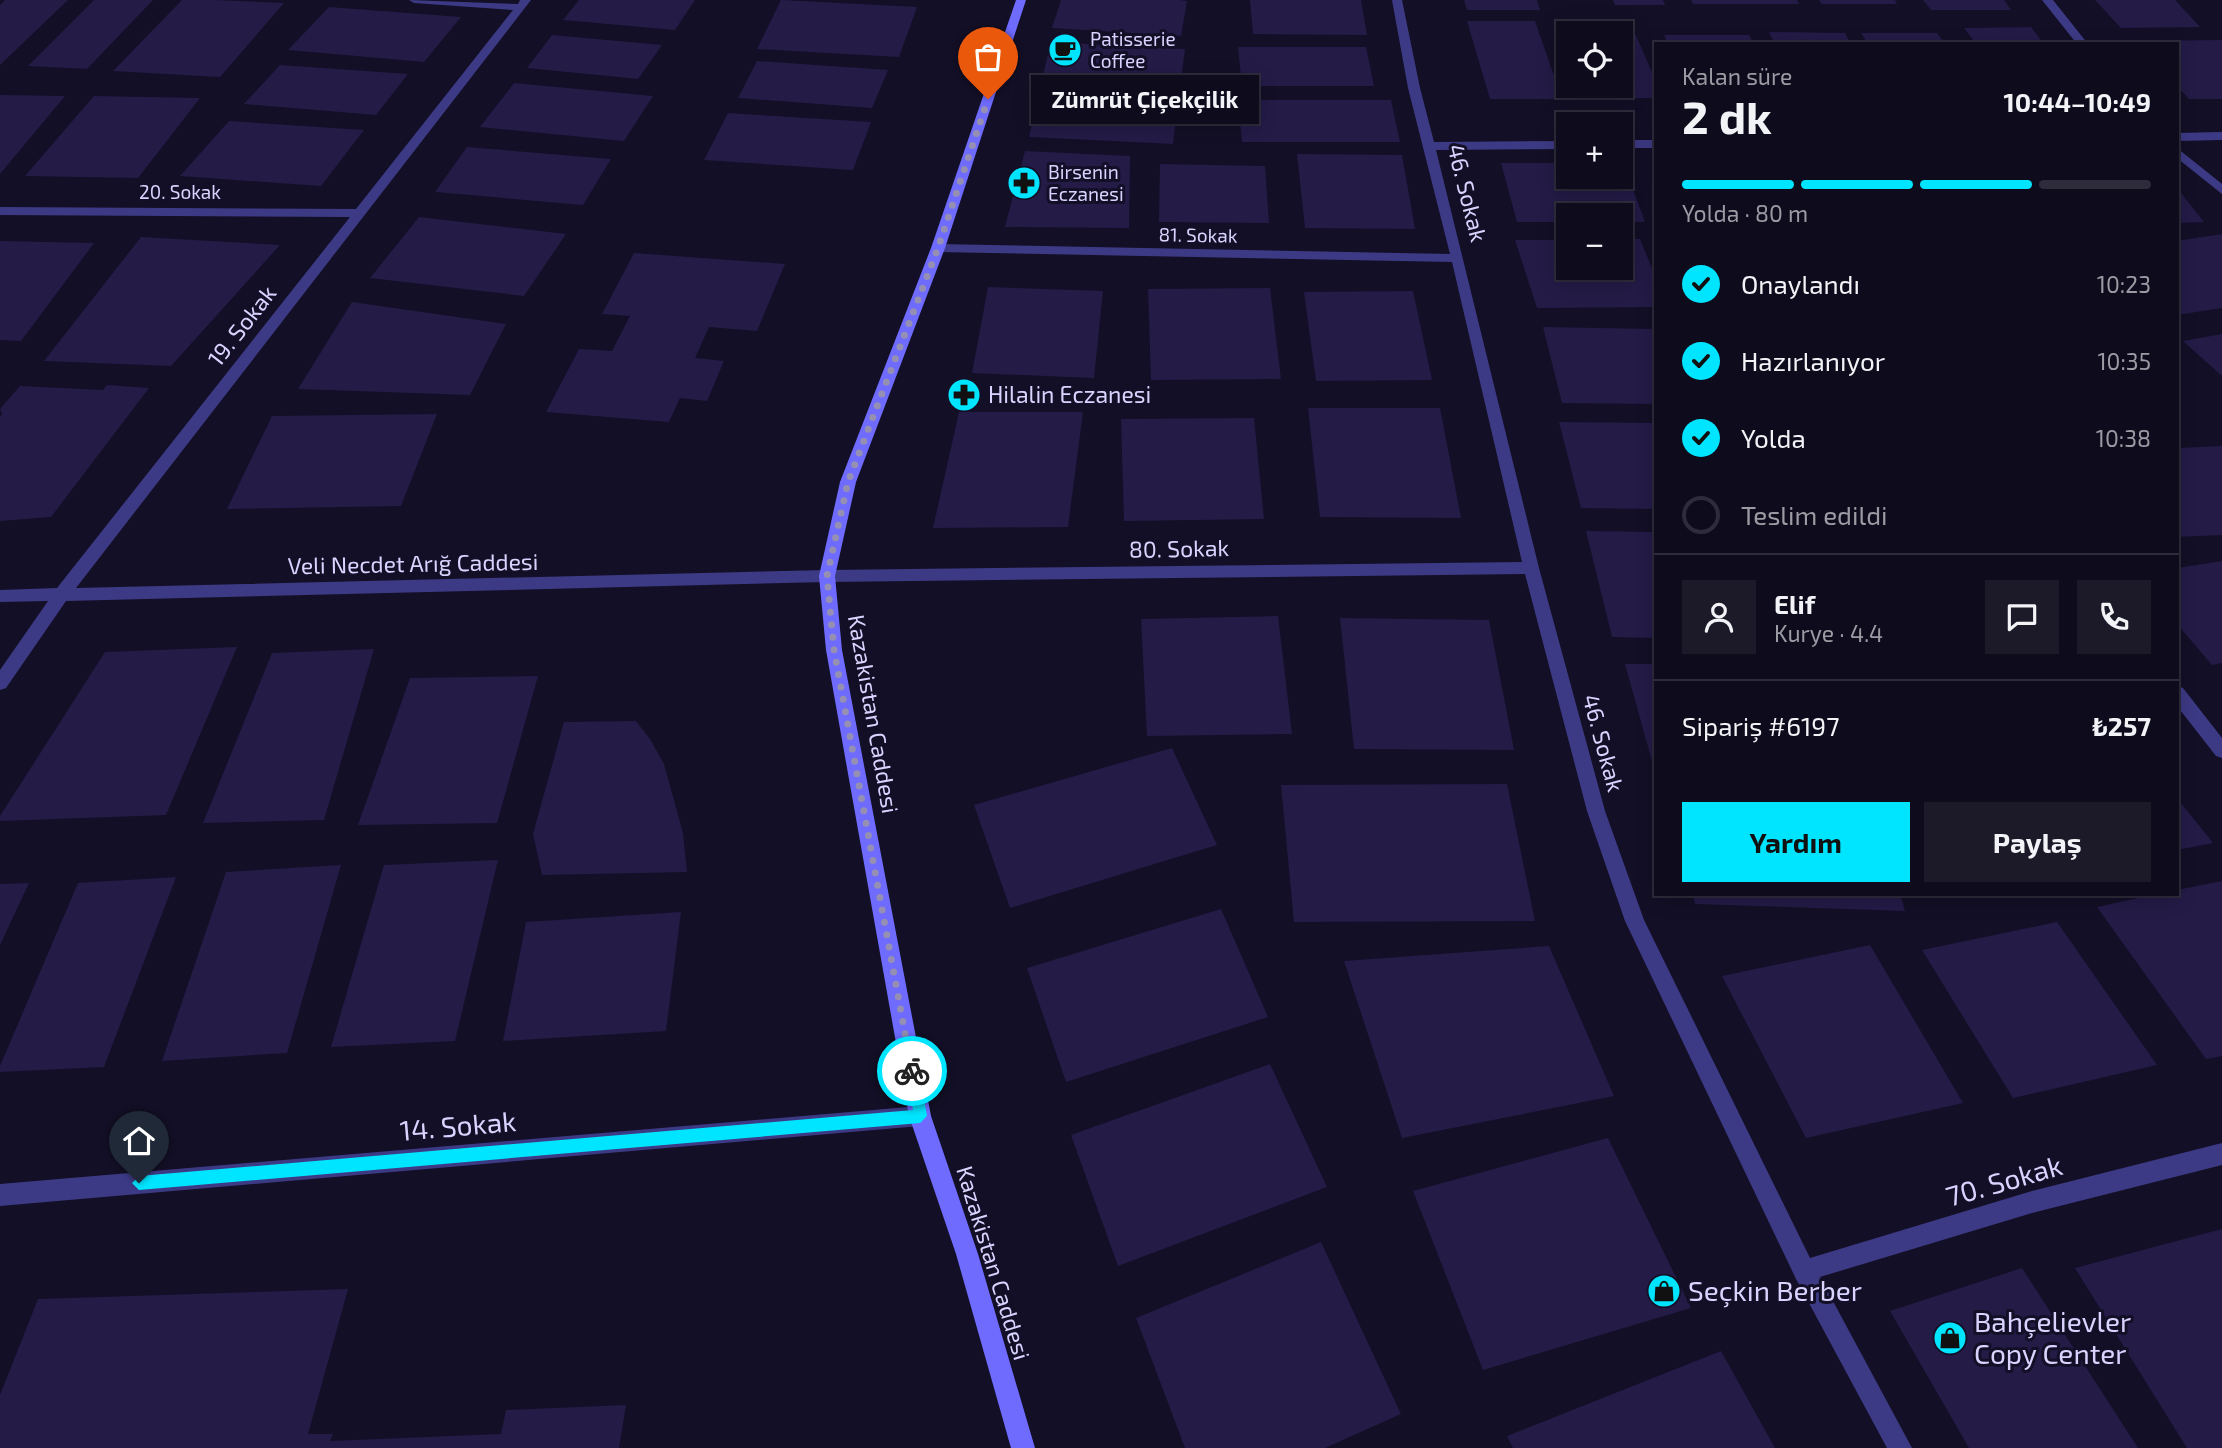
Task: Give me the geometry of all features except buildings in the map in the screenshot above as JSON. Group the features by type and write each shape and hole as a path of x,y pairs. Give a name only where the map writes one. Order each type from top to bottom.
{"main road":[{"name":"Kazakistan Caddesi","path":"1021,0 938,248 848,482 827,576 834,650 920,1116 967,1254 1023,1448"}],"street":[{"path":"414,0 523,4"},
{"name":"46. Sokak","path":"1397,0 1414,88 1458,258 1531,568 1596,811 1635,920 1804,1271 1900,1448"},
{"path":"2047,0 2081,42"},
{"name":"19. Sokak","path":"0,683 61,595 523,4"},
{"path":"2179,137 2222,136"},
{"path":"1633,144 1654,144"},
{"path":"1430,146 1556,145"},
{"path":"2179,154 2222,190"},
{"name":"20. Sokak","path":"0,211 359,213"},
{"name":"81. Sokak","path":"938,248 1458,258"},
{"name":"80. Sokak","path":"827,576 1531,568"},
{"name":"Veli Necdet Arığ Caddesi","path":"0,596 827,576"},
{"path":"2179,696 2222,751"},
{"name":"14. Sokak","path":"0,1195 920,1116"},
{"name":"70. Sokak","path":"1804,1271 2032,1202 2222,1154"}],"way so far":[{"path":"912,1071 834,650 827,576 848,482 938,248 988,99"}],"place":[{"name":"Patisserie Coffee","path":"1065,50"},
{"name":"Zümrüt Çiçekçilik","path":"988,99"},
{"name":"Birsenin Eczanesi","path":"1024,183"},
{"name":"Hilalin Eczanesi","path":"964,395"},
{"name":"Seçkin Berber","path":"1664,1291"},
{"name":"Bahçelievler Copy Center","path":"1950,1338"}],"route":[{"path":"139,1183 920,1116 912,1071"}]}
